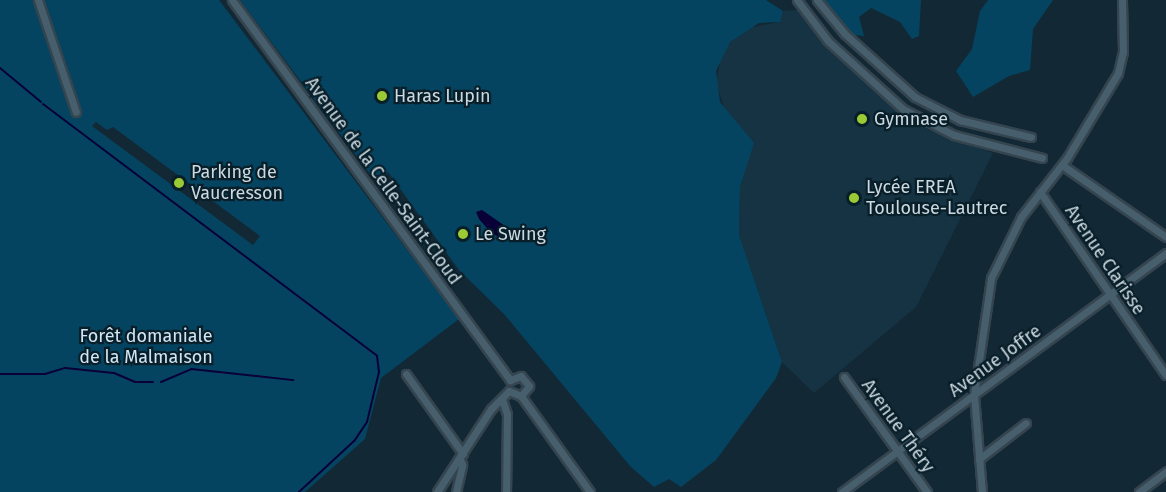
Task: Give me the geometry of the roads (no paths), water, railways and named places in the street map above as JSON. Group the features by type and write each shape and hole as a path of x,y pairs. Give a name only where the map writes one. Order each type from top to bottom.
{"street":[{"path":"38,0 76,112"},
{"name":"Avenue de la Celle-Saint-Cloud","path":"232,0 510,380 521,376 528,382 528,390 521,396 590,492"},
{"path":"797,0 828,41 903,109 954,135 1042,158"},
{"path":"816,0 845,34 915,96 960,120 1031,137"},
{"path":"982,492 974,395 991,278 1021,216 1062,165 1118,73 1123,52 1122,0"},
{"path":"1062,165 1166,237"},
{"name":"Avenue Clarisse","path":"1040,192 1166,375"},
{"name":"Avenue Joffre","path":"842,492 1166,253"},
{"path":"406,374 461,457 462,465 456,492 441,484"},
{"name":"Avenue Théry","path":"844,377 927,492"},
{"path":"437,492 491,409 509,391 510,380"},
{"path":"509,391 521,396"},
{"path":"502,399 507,414 506,492"},
{"path":"979,459 1026,423"},
{"path":"1139,492 1166,472"}],"waterway":[{"path":"0,68 41,102"},
{"path":"43,104 377,356 379,372 367,422 354,441 299,492"},
{"path":"0,374 45,374 65,368 114,373 135,382 153,382"},
{"path":"161,382 191,369 293,380"}],"place":[{"name":"Haras Lupin","path":"382,96"},
{"name":"Gymnase","path":"862,119"},
{"name":"Parking de Vaucresson","path":"179,183"},
{"name":"Lycée EREA Toulouse-Lautrec","path":"854,198"},
{"name":"Le Swing","path":"463,234"}],"park label":[{"name":"Forêt domaniale de la Malmaison","path":"146,347"}]}
